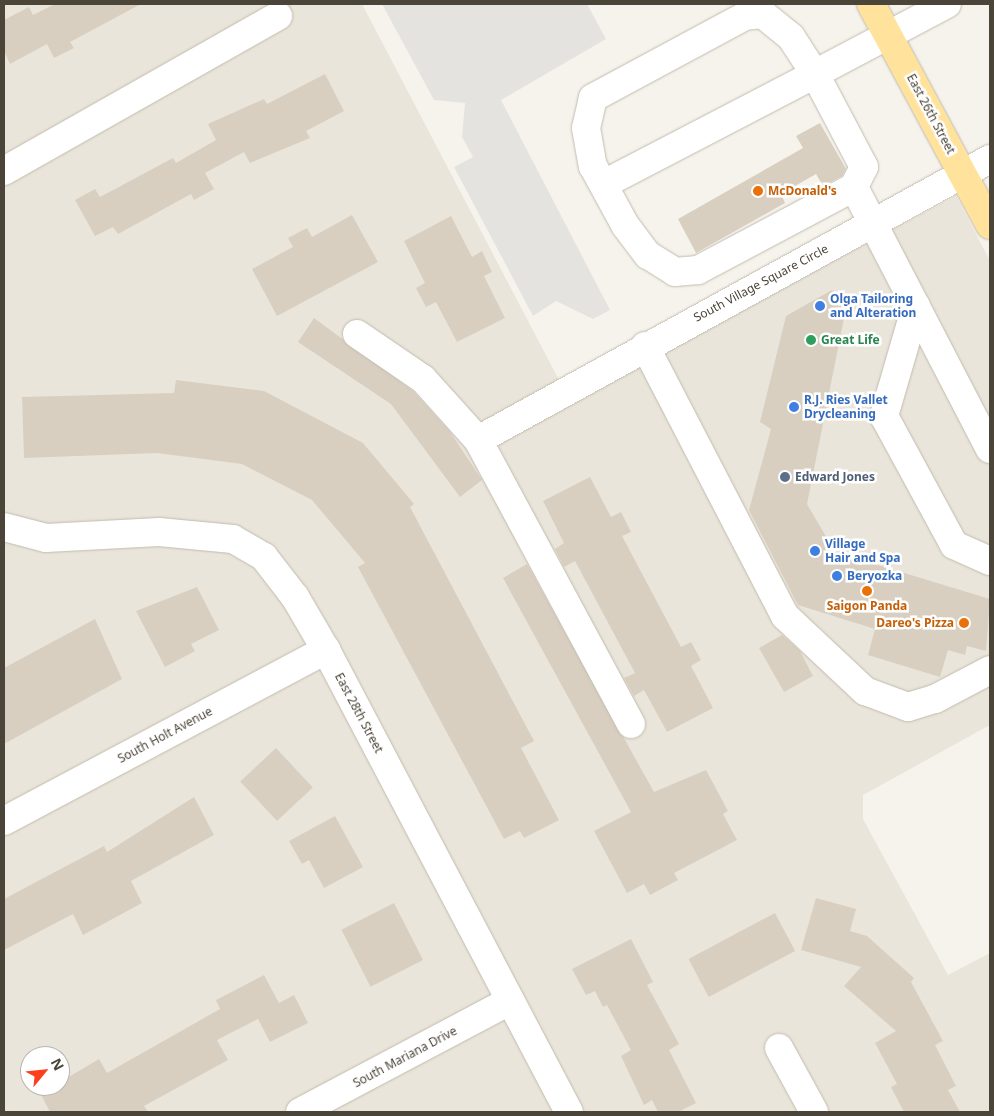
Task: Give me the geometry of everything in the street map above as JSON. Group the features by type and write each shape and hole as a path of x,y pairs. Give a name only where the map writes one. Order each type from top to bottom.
{"main road":[{"name":"East 26th Street","path":"871,4 990,225"}],"street":[{"path":"604,184 889,37 947,4"},
{"path":"763,14 791,37 814,74 864,167 854,186 698,270 675,272 648,255 626,225 594,166 586,128 593,98 745,16 763,14"},
{"path":"4,171 278,16"},
{"name":"South Village Square Circle","path":"478,440 559,392 990,159"},
{"path":"854,186 990,449"},
{"path":"916,306 884,416 954,545 990,562"},
{"path":"356,334 423,379 478,440 630,724"},
{"path":"645,346 785,616 865,691 908,707 935,699 990,670"},
{"name":"East 28th Street","path":"4,527 46,538 158,532 233,539 264,557 295,597 326,650 569,1112"},
{"name":"South Holt Avenue","path":"4,821 326,650"},
{"name":"South Mariana Drive","path":"300,1112 510,1001"},
{"path":"779,1048 814,1112"}],"shaded area":[{"path":"4,4 362,4 570,401 956,196 990,261 990,725 863,795 863,819 948,975 990,953 990,1112 4,1112"},
{"path":"382,4 587,4 606,39 501,100 610,310 593,319 556,301 533,316 454,167 473,157 462,137 465,103 434,100"}],"building":[{"path":"55,4 141,4 70,42 74,48 54,58 47,44 10,64 4,51 4,20 29,7 33,15"},
{"path":"325,74 344,111 306,131 310,138 250,163 244,152 205,173 214,189 194,200 191,194 118,234 113,227 95,236 75,200 95,189 100,197 173,158 176,163 216,140 208,124 264,99 267,104"},
{"name":"McDonald's","path":"820,123 846,169 842,176 823,186 816,174 781,194 785,203 696,253 678,219 803,148 796,136"},
{"path":"352,215 378,262 277,316 252,269 293,247 288,238 307,228 312,237"},
{"path":"451,216 472,257 482,251 492,272 484,276 505,318 457,342 436,302 426,307 416,288 425,283 404,241"},
{"path":"832,290 845,313 807,504 835,552 990,599 986,651 967,646 965,655 948,650 940,677 868,655 875,629 798,605 749,510 771,429 760,422 786,316"},
{"path":"314,318 413,391 450,432 482,480 460,497 391,404 298,342"},
{"path":"176,380 264,391 363,443 414,504 410,507 534,741 521,748 559,820 524,838 520,831 504,839 358,567 365,563 312,500 242,464 157,453 24,458 22,397 174,393"},
{"path":"590,477 611,517 621,512 631,532 622,536 681,647 691,642 701,660 691,666 713,708 667,732 644,690 634,696 624,678 635,673 575,561 564,567 555,549 564,543 543,501"},
{"path":"527,564 654,792 706,770 728,811 723,814 737,840 674,873 678,880 650,895 644,884 627,893 594,831 631,812 503,578"},
{"path":"197,587 219,630 191,644 195,651 165,667 136,611"},
{"path":"95,619 122,679 4,744 4,668"},
{"path":"782,635 800,651 813,676 784,692 759,648"},
{"path":"276,748 313,787 277,821 240,781"},
{"path":"194,797 214,835 131,881 142,903 83,935 73,914 4,950 4,899 104,846 107,852"},
{"path":"335,816 363,867 324,888 309,860 302,864 289,841"},
{"path":"816,898 856,909 850,931 867,936 914,978 911,982 943,1041 935,1045 956,1086 948,1090 960,1112 904,1112 891,1087 897,1084 875,1043 896,1031 844,986 861,967 801,950"},
{"path":"394,903 423,960 370,987 341,930"},
{"path":"775,913 795,951 709,997 688,959"},
{"path":"631,939 653,982 647,985 679,1044 669,1050 696,1103 678,1112 658,1112 652,1100 644,1105 621,1056 631,1050 607,1005 603,1007 595,991 586,995 572,969"},
{"path":"264,975 279,1003 294,995 308,1023 270,1042 258,1019 217,1040 228,1060 144,1106 148,1112 50,1112 42,1096 70,1096 70,1076 99,1059 107,1073 220,1009 216,1000"}],"place":[{"name":"McDonald's","path":"758,191"},
{"name":"Olga Tailoring and Alteration","path":"820,306"},
{"name":"Great Life","path":"811,340"},
{"name":"R.J. Ries Vallet Drycleaning","path":"794,407"},
{"name":"Edward Jones","path":"785,477"},
{"name":"Village Hair and Spa","path":"815,551"},
{"name":"Beryozka","path":"837,576"},
{"name":"Saigon Panda","path":"867,591"},
{"name":"Dareo's Pizza","path":"964,623"}]}
